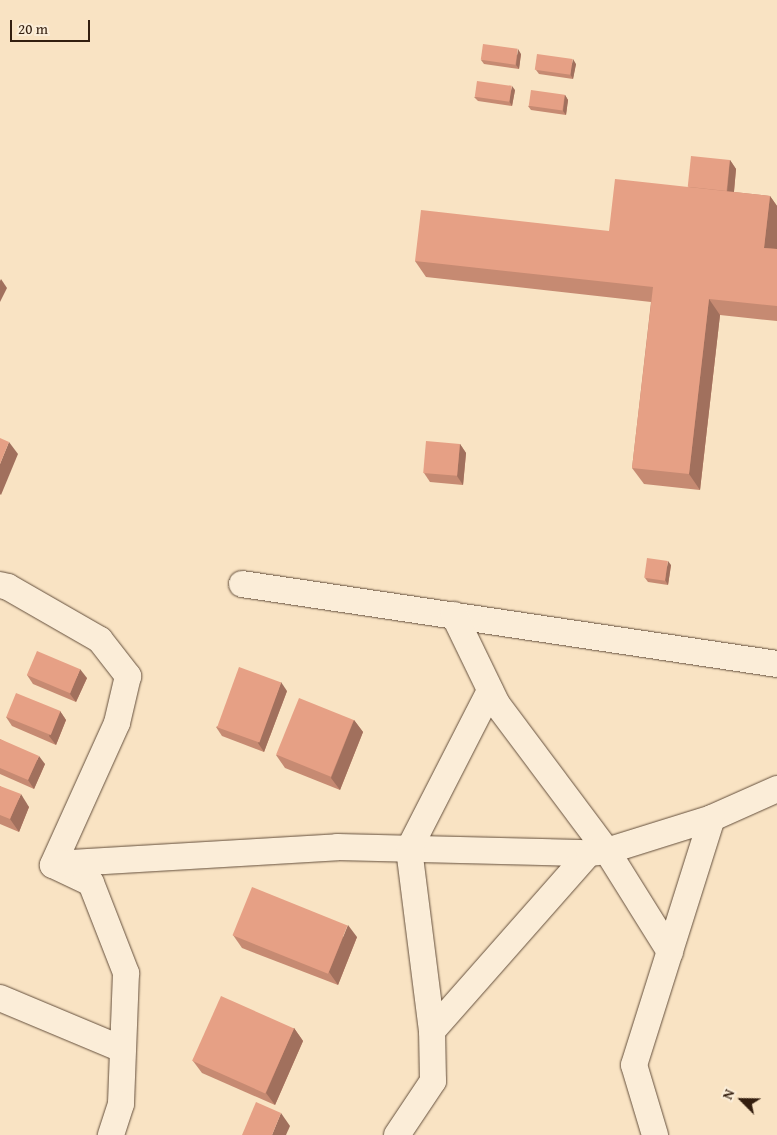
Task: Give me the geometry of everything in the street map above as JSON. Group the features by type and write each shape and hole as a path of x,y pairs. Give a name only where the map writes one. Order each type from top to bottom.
{"street":[{"path":"242,584 777,664"},
{"path":"0,585 8,587 100,640 128,676 117,723 53,864"},
{"path":"454,615 497,704 598,852 670,952"},
{"path":"397,1135 433,1081 432,1032 410,849 490,691"},
{"path":"53,864 337,847 598,852 712,818 777,789"},
{"path":"655,1135 634,1065 712,818"},
{"path":"432,1032 598,852"},
{"path":"53,864 91,883 126,973 121,1104 111,1135"},
{"path":"0,998 122,1049"}],"building":[{"path":"483,44 518,49 515,65 481,60"},
{"path":"537,54 573,59 570,75 535,70"},
{"path":"477,81 512,86 509,102 475,97"},
{"path":"531,90 565,95 562,111 529,106"},
{"path":"691,156 730,160 727,191 688,187"},
{"path":"615,179 770,196 764,248 777,249 777,306 709,299 689,474 632,468 653,287 415,261 421,210 609,231"},
{"path":"0,438 9,442 0,464"},
{"path":"426,441 460,444 457,476 423,473"},
{"path":"647,558 668,561 665,581 644,578"},
{"path":"37,651 80,669 70,693 27,675"},
{"path":"239,667 281,682 259,743 217,727"},
{"path":"16,693 61,711 51,735 6,717"},
{"path":"299,698 354,720 331,777 276,755"},
{"path":"0,739 39,756 28,780 0,768"},
{"path":"0,786 21,794 10,819 0,815"},
{"path":"252,887 347,926 328,974 233,935"},
{"path":"221,996 294,1029 265,1093 192,1061"},
{"path":"256,1102 281,1113 272,1135 242,1135"}]}
